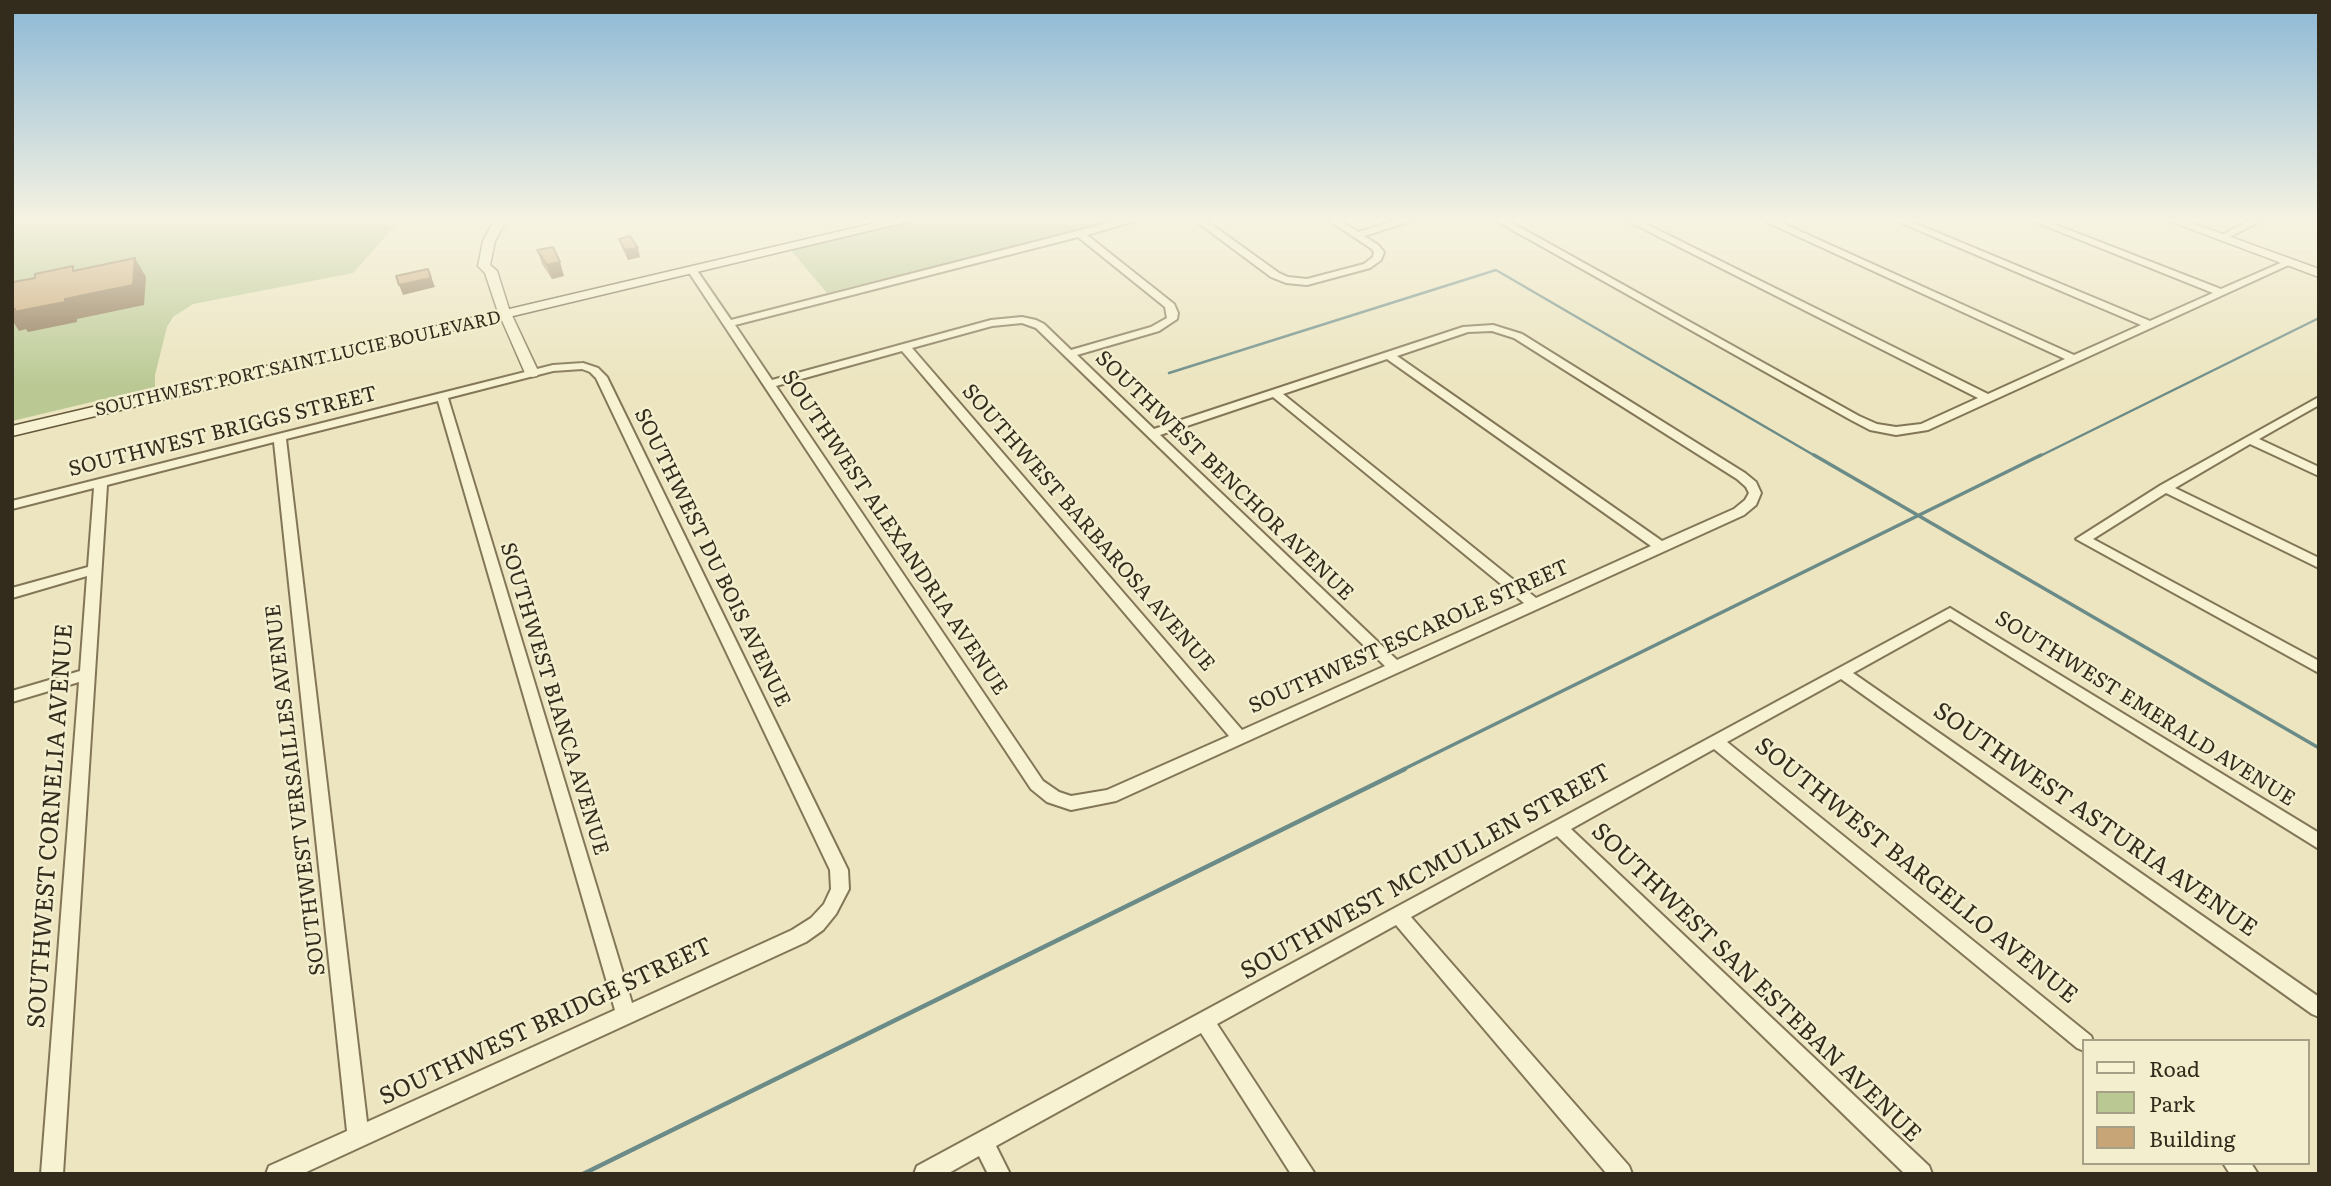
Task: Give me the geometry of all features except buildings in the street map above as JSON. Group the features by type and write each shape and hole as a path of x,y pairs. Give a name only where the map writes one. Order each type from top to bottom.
{"main road":[{"name":"SOUTHWEST PORT SAINT LUCIE BOULEVARD","path":"12,431 652,274"},
{"name":"SOUTHWEST PORT SAINT LUCIE BOULEVARD","path":"12,423 194,380 678,274"},
{"path":"154,397 194,380"}],"street":[{"path":"492,274 505,312 532,373"},
{"name":"SOUTHWEST ALEXANDRIA AVENUE","path":"695,274 1037,785 1053,797 1071,803"},
{"path":"728,324 922,274"},
{"path":"1068,354 1165,325 1172,319 1170,306 1130,274"},
{"path":"1274,274 1295,282 1319,281 1340,274"},
{"path":"1597,274 1855,418 1884,429 1914,430 2263,274"},
{"path":"1739,274 1987,398"},
{"path":"1887,274 2074,359"},
{"path":"2028,274 2148,325"},
{"path":"2173,274 2221,293"},
{"name":"SOUTHWEST BENCHOR AVENUE","path":"905,347 991,323 1022,320 1040,326 1395,667"},
{"name":"SOUTHWEST ESCAROLE STREET","path":"1071,803 1110,796 1739,512 1751,502 1755,493 1752,485 1729,468 1518,336 1493,328 1467,329 1389,355"},
{"path":"769,384 905,347"},
{"name":"SOUTHWEST BARBAROSA AVENUE","path":"905,347 1239,737"},
{"path":"1153,433 1389,355 1661,547"},
{"name":"SOUTHWEST DU BOIS AVENUE","path":"442,396 553,368 583,366 594,370 601,377 839,870 840,889 830,909"},
{"path":"1275,393 1534,604"},
{"name":"SOUTHWEST BRIGGS STREET","path":"12,505 442,396"},
{"name":"SOUTHWEST BIANCA AVENUE","path":"442,396 626,1014"},
{"path":"2319,400 2165,488 2083,539 2319,668"},
{"name":"SOUTHWEST VERSAILLES AVENUE","path":"280,438 358,1137"},
{"path":"2250,440 2319,472"},
{"name":"SOUTHWEST CORNELIA AVENUE","path":"52,1174 101,482"},
{"path":"2165,488 2319,564"},
{"path":"12,593 94,570"},
{"name":"SOUTHWEST MCMULLEN STREET","path":"925,1174 1950,613"},
{"name":"SOUTHWEST EMERALD AVENUE","path":"1950,613 2319,842"},
{"name":"SOUTHWEST ASTURIA AVENUE","path":"1842,672 2319,1008"},
{"path":"12,696 87,674"},
{"name":"SOUTHWEST BARGELLO AVENUE","path":"1715,741 2082,1040"},
{"name":"SOUTHWEST SAN ESTEBAN AVENUE","path":"1558,827 1921,1174"},
{"name":"SOUTHWEST BRIDGE STREET","path":"277,1174 799,936 817,924 830,909"},
{"path":"1398,915 1621,1174"},
{"path":"1204,1021 1304,1174"},
{"path":"983,1142 999,1174"}],"green space":[{"path":"12,274 346,274 193,304 173,317 167,327 155,375 155,387 12,421"},
{"path":"811,274 902,274 827,293"}],"waterway":[{"path":"1169,373 1482,274"},
{"path":"1503,274 1817,457"},
{"path":"2038,457 2319,318"},
{"path":"1814,455 1918,515"},
{"path":"1918,515 2041,455"},
{"path":"1402,770 1918,515"},
{"path":"1918,515 2319,748"},
{"path":"583,1174 1405,769"}]}
